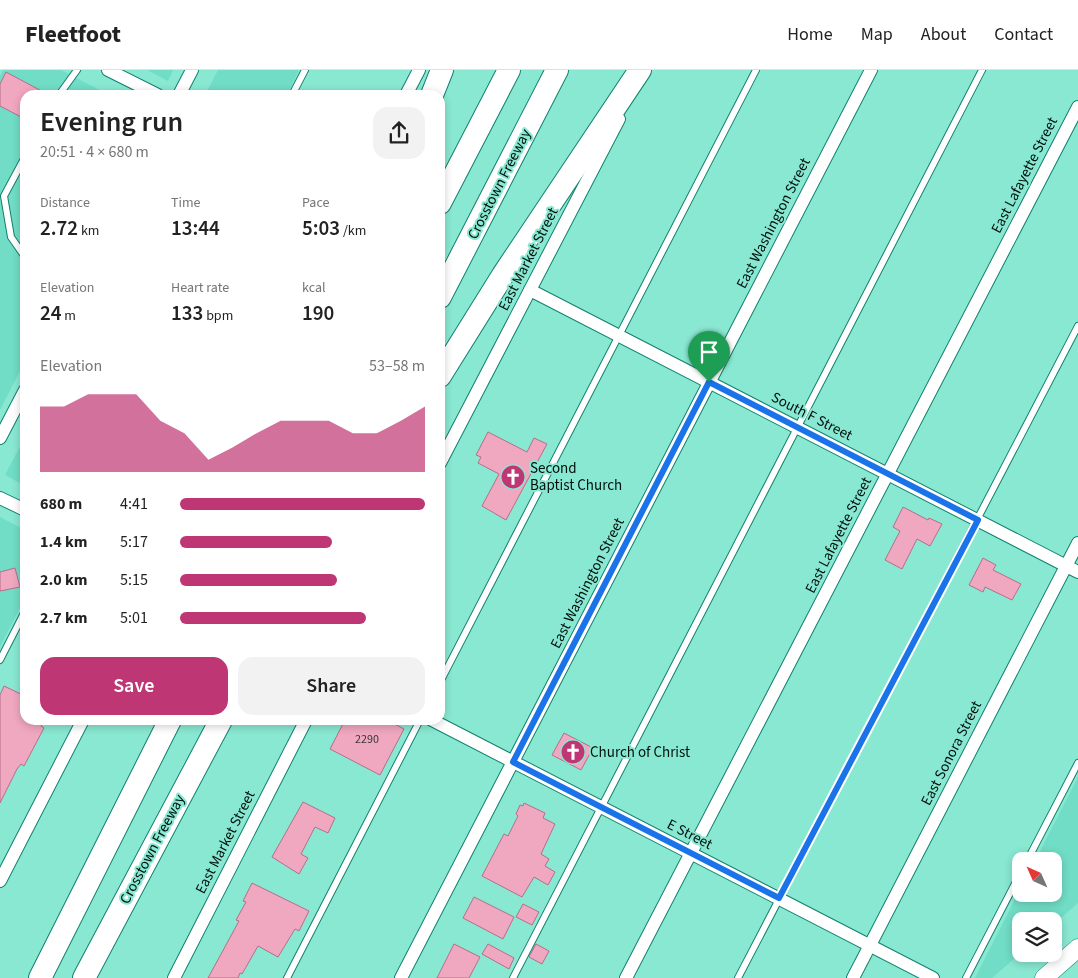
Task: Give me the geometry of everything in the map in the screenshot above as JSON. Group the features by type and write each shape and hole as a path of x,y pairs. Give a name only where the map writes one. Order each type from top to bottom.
{"highway":[{"path":"434,90 442,70"},
{"path":"445,193 509,70"},
{"name":"Crosstown Freeway","path":"445,287 557,70"},
{"path":"445,368 503,276 640,70"},
{"path":"40,978 167,725"},
{"name":"Crosstown Freeway","path":"84,978 218,725"},
{"path":"200,761 222,725"}],"main road":[{"path":"1044,978 1078,948"}],"street":[{"path":"108,70 148,90"},
{"path":"182,90 192,70"},
{"path":"409,90 419,70"},
{"name":"East Market Street","path":"445,453 644,70"},
{"name":"East Washington Street","path":"401,978 871,70"},
{"name":"East Lafayette Street","path":"626,978 1078,107"},
{"name":"South F Street","path":"530,290 1078,572"},
{"path":"0,438 20,400"},
{"path":"0,498 20,508"},
{"name":"East Sonora Street","path":"853,978 1078,543"},
{"path":"0,881 80,725"},
{"name":"East Market Street","path":"174,978 303,725"},
{"name":"E Street","path":"442,725 933,978"}],"lane":[{"path":"63,90 77,70"},
{"path":"295,90 305,70"},
{"path":"445,672 756,70"},
{"path":"513,978 982,70"},
{"path":"20,166 4,196 11,237 20,250"},
{"path":"738,978 1078,326"},
{"path":"0,660 20,621"},
{"path":"287,978 417,725"},
{"path":"1032,852 1078,763"},
{"path":"966,978 1012,889"}],"shaded area":[{"path":"3,70 61,70 99,90 20,90 20,371 0,410 0,76"},
{"path":"147,70 173,70 168,81"},
{"path":"218,70 299,70 289,90 208,90"},
{"path":"20,446 20,483 5,475"},
{"path":"0,517 20,527 20,608 0,647"},
{"path":"1078,777 1078,903 1062,917 1062,912 1012,912 1012,961 992,978 975,978 1013,902 1062,902 1062,852 1040,852"}],"building":[{"path":"6,72 40,90 20,90 20,116 0,106 0,84"},
{"name":"Second Baptist Church","path":"488,432 527,452 534,438 547,444 506,520 482,506 499,474 478,463 481,457 476,455"},
{"path":"903,507 928,520 929,518 942,524 930,546 917,539 902,569 885,560 900,531 893,527"},
{"path":"983,558 996,565 993,570 1021,584 1012,600 985,587 983,592 969,585"},
{"path":"15,568 20,587 0,591 0,572"},
{"path":"4,686 20,694 20,725 42,725 44,728 24,766 21,764 17,769 0,803 0,695"},
{"path":"342,725 396,725 404,729 380,775 330,749"},
{"name":"Church of Christ","path":"564,733 593,748 581,770 552,755"},
{"path":"303,802 335,818 328,833 315,827 301,854 308,858 299,874 272,857"},
{"path":"524,803 545,813 543,818 555,824 541,854 549,859 545,866 555,872 548,885 534,877 522,897 482,876 504,834 508,836 518,816 516,814 520,805 523,806"},
{"path":"252,883 309,911 299,931 295,929 278,957 258,946 238,978 208,978 239,921 236,920 246,902 243,901"},
{"path":"474,897 514,917 503,939 463,918"},
{"path":"523,904 539,912 532,925 516,917"},
{"path":"454,944 480,957 469,978 437,978"},
{"path":"488,944 514,958 509,969 482,954"},
{"path":"536,944 549,951 542,964 529,957"}],"place":[{"name":"Second Baptist Church","path":"513,477"},
{"name":"Church of Christ","path":"573,752"}],"route":[{"path":"709,382 978,520 779,898 513,762 709,382"}]}
